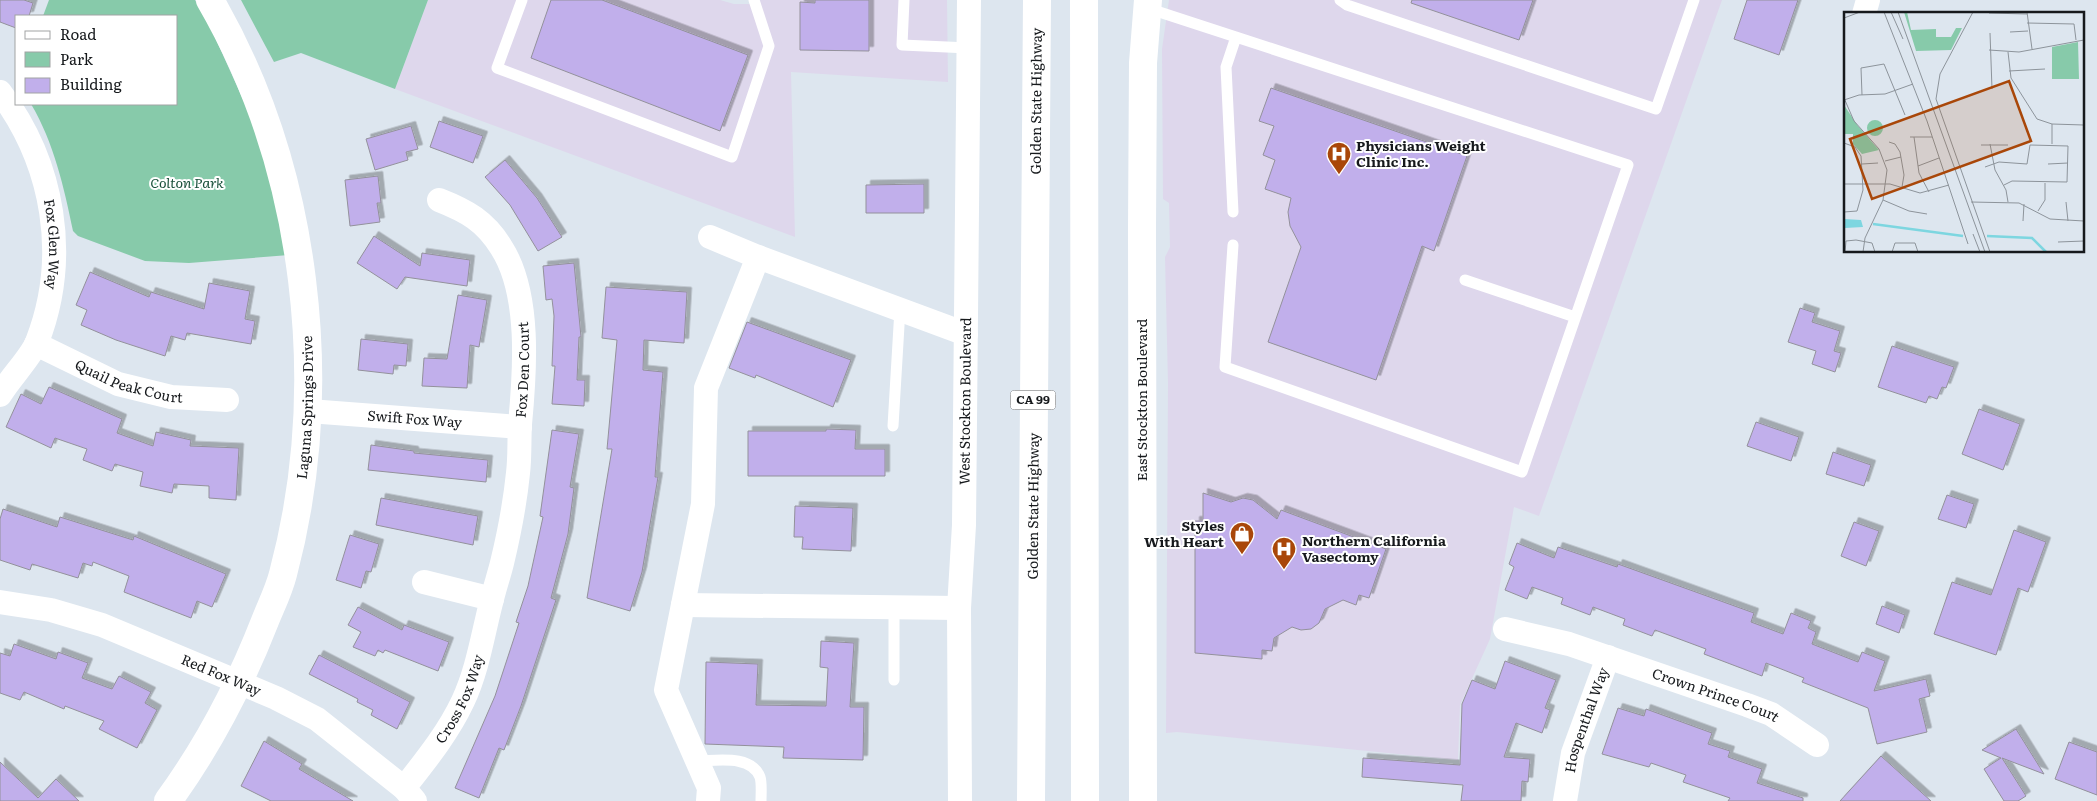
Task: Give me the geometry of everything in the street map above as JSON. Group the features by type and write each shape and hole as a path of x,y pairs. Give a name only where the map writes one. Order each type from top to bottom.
{"main road":[{"name":"Laguna Springs Drive","path":"168,801 208,739 239,682 283,576 295,525 307,449 309,411 306,312 286,190 253,87 210,0"},
{"name":"Golden State Highway","path":"1031,801 1038,0"},
{"path":"1084,0 1085,801"},
{"name":"East Stockton Boulevard","path":"1143,801 1142,219 1143,63 1147,4"}],"street":[{"name":"West Stockton Boulevard","path":"960,801 959,608 964,525 968,0"},
{"name":"Fox Glen Way","path":"0,92 26,131 50,196 53,220 54,273 50,299 36,344 0,395"},
{"name":"Fox Den Court","path":"439,200 469,212 485,226 502,247 510,266 522,317 525,370 520,427"},
{"path":"710,237 758,257 966,334"},
{"path":"708,801 709,788 666,690 703,504 706,388 758,257"},
{"name":"Quail Peak Court","path":"36,344 118,384 171,397 227,400"},
{"name":"Swift Fox Way","path":"309,411 520,427"},
{"name":"Cross Fox Way","path":"409,794 464,700 481,650 502,564 513,505 518,473 520,427"},
{"path":"424,582 492,599"},
{"name":"Red Fox Way","path":"0,602 51,610 86,620 239,682 317,719 409,794"},
{"path":"683,605 959,608"},
{"name":"Hospenthal Way","path":"1505,629 1569,644 1608,658 1574,753 1565,801"},
{"name":"Crown Prince Court","path":"1608,658 1771,714 1817,745"}],"lane":[{"path":"522,0 497,68 732,157 770,46 754,0"},
{"path":"904,0 902,45 969,48"},
{"path":"1340,0 1347,5 1656,109 1694,0"},
{"path":"1147,4 1236,37 1628,165 1522,472 1225,367 1234,245"},
{"path":"1233,212 1226,67 1236,37"},
{"path":"1465,280 1575,317"},
{"path":"893,426 900,309"},
{"path":"894,607 894,680"},
{"path":"697,761 740,760 752,767 760,776 761,801"}],"shaded area":[{"path":"428,0 720,0 734,4 751,4 761,0 947,0 948,82 791,72 795,237 395,89"},
{"path":"1169,0 1722,0 1539,516 1514,507 1490,639 1460,705 1458,760 1177,732 1166,733 1168,383 1165,257 1170,247 1169,203 1163,199 1162,49"}],"green space":[{"name":"Colton Park","path":"49,0 195,0 214,35 246,106 274,182 289,255 189,263 145,261 78,236 73,231 62,182 52,150 32,105 178,105 178,15 43,15"},
{"path":"241,0 428,0 395,89 301,53 274,62"}],"building":[{"path":"0,0 24,0 33,3 29,15 15,15 15,28 0,22"},
{"path":"551,0 602,0 748,55 720,131 531,58"},
{"path":"815,0 869,0 869,51 800,50 800,2 815,3"},
{"path":"1412,0 1533,0 1519,40 1411,3"},
{"path":"1747,0 1798,0 1779,55 1734,39"},
{"path":"1271,88 1467,156 1434,251 1422,246 1376,380 1268,342 1301,247 1290,226 1288,212 1291,198 1265,189 1275,160 1263,155 1274,126 1259,121"},
{"path":"439,121 483,136 473,163 430,147"},
{"path":"411,126 418,149 406,152 408,160 375,170 366,139"},
{"path":"505,160 537,198 562,237 538,251 510,205 485,177"},
{"path":"378,176 381,203 377,203 380,222 350,226 345,180"},
{"path":"924,184 924,213 866,213 866,185"},
{"path":"374,236 420,266 422,253 470,260 467,286 405,277 397,289 357,263"},
{"path":"574,263 581,337 579,337 577,380 585,380 584,406 552,404 555,366 552,366 554,316 552,299 546,300 543,266"},
{"path":"90,272 149,297 151,292 204,309 209,283 250,291 245,319 255,321 251,344 187,333 185,340 171,336 165,356 116,340 81,325 87,310 76,305"},
{"path":"606,287 687,292 684,343 644,340 643,370 663,372 655,477 658,477 642,572 630,611 587,598 612,449 607,449 617,340 602,338"},
{"path":"458,295 487,300 479,347 470,345 467,388 422,386 424,358 447,359"},
{"path":"1800,308 1815,313 1812,322 1840,331 1834,351 1841,353 1835,372 1812,364 1816,351 1788,342"},
{"path":"747,322 851,360 833,407 756,375 755,378 729,368"},
{"path":"361,339 408,344 406,366 394,365 393,374 358,370"},
{"path":"1892,346 1954,367 1946,388 1942,387 1937,399 1929,396 1926,403 1878,387"},
{"path":"49,387 122,419 117,433 153,446 156,432 191,440 190,446 239,448 236,500 209,498 209,486 174,484 172,493 140,486 143,472 115,464 112,471 83,460 87,449 55,438 51,448 6,427 21,394 41,404"},
{"path":"1979,409 2020,424 2003,470 1962,454"},
{"path":"1756,422 1799,437 1791,461 1747,446"},
{"path":"826,429 856,430 855,449 885,449 885,476 748,476 748,431 826,431"},
{"path":"552,430 579,434 570,487 574,488 568,534 551,598 556,600 521,706 504,750 499,748 479,798 455,788 495,696 519,623 516,622 528,586 543,517 540,516"},
{"path":"371,445 414,451 414,453 488,460 486,482 368,470"},
{"path":"1833,452 1871,465 1864,486 1826,474"},
{"path":"1203,493 1231,502 1243,498 1253,500 1277,519 1281,510 1386,549 1369,598 1359,595 1356,605 1343,600 1325,609 1319,623 1311,629 1301,630 1292,627 1274,638 1272,651 1262,650 1262,659 1195,653 1195,521 1203,521"},
{"path":"1947,495 1974,504 1966,528 1938,519"},
{"path":"381,498 478,516 473,545 376,525"},
{"path":"795,506 853,508 851,551 802,549 803,537 794,537"},
{"path":"3,509 57,527 60,517 133,540 134,536 226,574 212,607 197,601 191,618 124,592 129,576 93,562 92,566 83,563 78,578 32,564 30,570 0,560 0,519"},
{"path":"1854,522 1879,531 1866,566 1841,556"},
{"path":"2014,530 2046,542 2028,592 2018,588 1996,655 1934,634 1952,582 1991,595"},
{"path":"350,535 379,544 371,572 366,571 361,588 336,580"},
{"path":"1517,543 1554,558 1558,547 1617,567 1618,564 1754,613 1751,622 1783,634 1791,613 1811,621 1808,628 1816,632 1812,644 1858,662 1862,652 1885,661 1874,691 1926,679 1930,696 1919,699 1927,732 1877,744 1868,708 1802,682 1804,678 1766,663 1762,676 1704,654 1706,649 1655,630 1652,636 1623,625 1625,619 1593,607 1590,615 1561,604 1563,598 1532,587 1527,599 1505,590 1514,567 1509,564"},
{"path":"1882,606 1905,615 1899,633 1876,624"},
{"path":"358,607 402,630 404,625 449,642 438,671 385,650 383,653 378,650 375,656 353,647 361,632 348,625"},
{"path":"821,641 854,643 850,707 864,707 863,760 783,758 784,747 705,744 706,662 758,664 756,705 826,706 828,668 820,667"},
{"path":"14,644 56,659 58,652 88,663 82,678 112,689 119,676 151,692 145,703 157,710 137,748 99,729 104,721 65,706 64,709 24,692 20,700 0,693 0,653 10,656"},
{"path":"319,655 410,702 397,729 371,715 373,710 357,702 358,699 309,674"},
{"path":"1505,661 1556,680 1545,708 1550,710 1542,733 1516,723 1504,757 1530,759 1528,782 1522,781 1521,801 1461,801 1463,785 1362,777 1363,758 1460,765 1462,704 1472,680 1495,689"},
{"path":"1618,708 1644,716 1646,709 1712,733 1708,744 1730,751 1728,757 1762,769 1757,783 1803,798 1803,801 1728,801 1730,798 1683,782 1686,775 1651,763 1649,767 1602,754"},
{"path":"2016,729 2044,774 2002,758 2026,796 2018,801 2004,801 1984,769 2001,758 1982,750"},
{"path":"264,741 302,764 299,769 353,801 271,801 241,786"},
{"path":"2069,742 2097,752 2097,795 2055,779"},
{"path":"1881,756 1931,801 1840,801"},
{"path":"0,762 38,798 56,779 79,801 0,801"}],"place":[{"name":"Physicians Weight Clinic Inc.","path":"1339,175"},
{"name":"Styles With Heart","path":"1242,555"},
{"name":"Northern California Vasectomy","path":"1284,570"}]}
